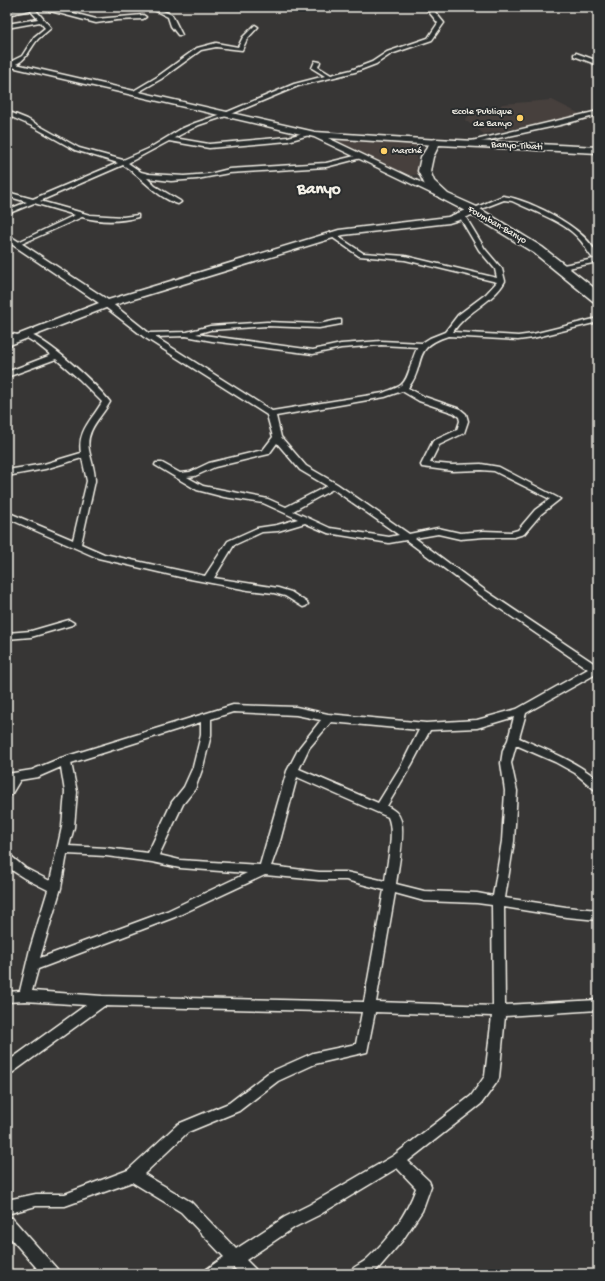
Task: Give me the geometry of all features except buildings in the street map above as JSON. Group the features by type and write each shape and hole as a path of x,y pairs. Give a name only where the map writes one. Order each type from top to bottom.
{"highway":[{"name":"Banyo-Tibati","path":"436,142 598,150"},
{"name":"Foumban-Banyo","path":"436,142 427,157 424,170 429,183 444,196 473,210 525,241 596,294"}],"street":[{"path":"7,13 31,7 43,7 96,21 117,18 143,17"},
{"path":"8,64 24,57 36,38 48,28 31,7"},
{"path":"151,7 170,16 174,26 180,34"},
{"path":"7,212 123,163 190,127 227,114 296,85 353,71 374,63 389,53 430,39 441,23 428,7"},
{"path":"7,26 41,20"},
{"path":"133,93 159,78 198,49 216,45 240,49 245,38 255,27"},
{"path":"576,55 598,63"},
{"path":"317,62 315,68 329,76"},
{"path":"8,64 311,134 436,142"},
{"path":"7,113 28,123 39,126 45,133 77,149 123,163 139,173 153,187 178,202"},
{"path":"466,143 560,123 598,113"},
{"path":"168,139 213,146 288,139 311,134 444,196"},
{"path":"139,173 169,178 185,178 217,175 230,172 326,165 359,157"},
{"path":"7,194 47,206 97,218 116,219 136,216"},
{"path":"7,343 107,304 332,235 352,230 449,220 462,216 503,198 513,199 565,224 584,240 592,254 598,260"},
{"path":"17,244 81,215"},
{"path":"448,334 461,316 492,294 501,281 501,276 496,266 483,250 462,216"},
{"path":"332,235 361,255 405,258 501,281"},
{"path":"7,237 107,304 147,336 271,414 385,395 402,388 409,380 418,354 423,345 437,337 448,334 518,338 598,320"},
{"path":"561,268 598,260"},
{"path":"147,336 186,334 210,328 267,324 319,326 338,322"},
{"path":"186,334 212,339 313,352 341,346 381,343 423,345"},
{"path":"7,335 23,336 40,342 82,377 106,402 89,425 84,442 91,472 91,481 76,546"},
{"path":"7,375 56,356"},
{"path":"159,465 200,488 265,502 328,530 390,540 438,531 460,536 484,534 511,535 521,532 538,512 556,499 496,469 481,467 452,468 425,465 436,443 461,431 464,421 463,416 456,411 422,399 402,388"},
{"path":"7,792 11,778 34,774 65,761 227,709 242,708 296,711 328,718 426,727 477,724 521,711 597,671 482,593 431,552 334,486 303,468 277,437 271,414"},
{"path":"178,476 192,474 212,465 266,452 277,437"},
{"path":"7,473 45,466 86,454"},
{"path":"286,511 334,486"},
{"path":"7,515 76,546 108,558 172,573 283,592 303,604"},
{"path":"208,579 231,543 260,530 278,528 306,520"},
{"path":"7,636 31,634 69,622"},
{"path":"212,1274 290,1222 321,1206 398,1160 470,1104 484,1090 492,1078 499,1011 498,901 508,841 511,791 506,763 508,750 513,740 521,711"},
{"path":"152,858 178,802 189,789 198,767 206,735 206,716"},
{"path":"32,966 171,914 264,870 272,852 293,771 300,754 328,718"},
{"path":"380,808 407,764 426,727"},
{"path":"513,740 572,766 598,786"},
{"path":"25,996 32,966 55,888 68,827 71,796 65,761"},
{"path":"7,1207 36,1200 65,1200 133,1175 183,1128 234,1107 273,1077 312,1059 362,1048 390,888 396,822 392,814 380,808 293,771"},
{"path":"62,850 106,852 152,858 180,864 264,870 319,876 346,876 424,896 498,901 598,916"},
{"path":"7,858 8,861 16,867 55,888"},
{"path":"7,997 25,996 102,1001 499,1011 598,1005"},
{"path":"7,1069 102,1001"},
{"path":"356,1274 372,1265 397,1236 417,1206 424,1186 398,1160"},
{"path":"133,1175 186,1207 250,1274"},
{"path":"7,1223 52,1274"}],"shaded area":[{"name":"Ecole Publique de Banyo","path":"552,100 584,116 484,134 465,120 473,111 498,110 502,104"},
{"name":"Marché","path":"337,139 416,143 420,174 406,176 332,142"}],"place":[{"name":"Ecole Publique de Banyo","path":"520,118"},
{"name":"Marché","path":"384,151"}],"district":[{"name":"Banyo","path":"319,190"}]}
